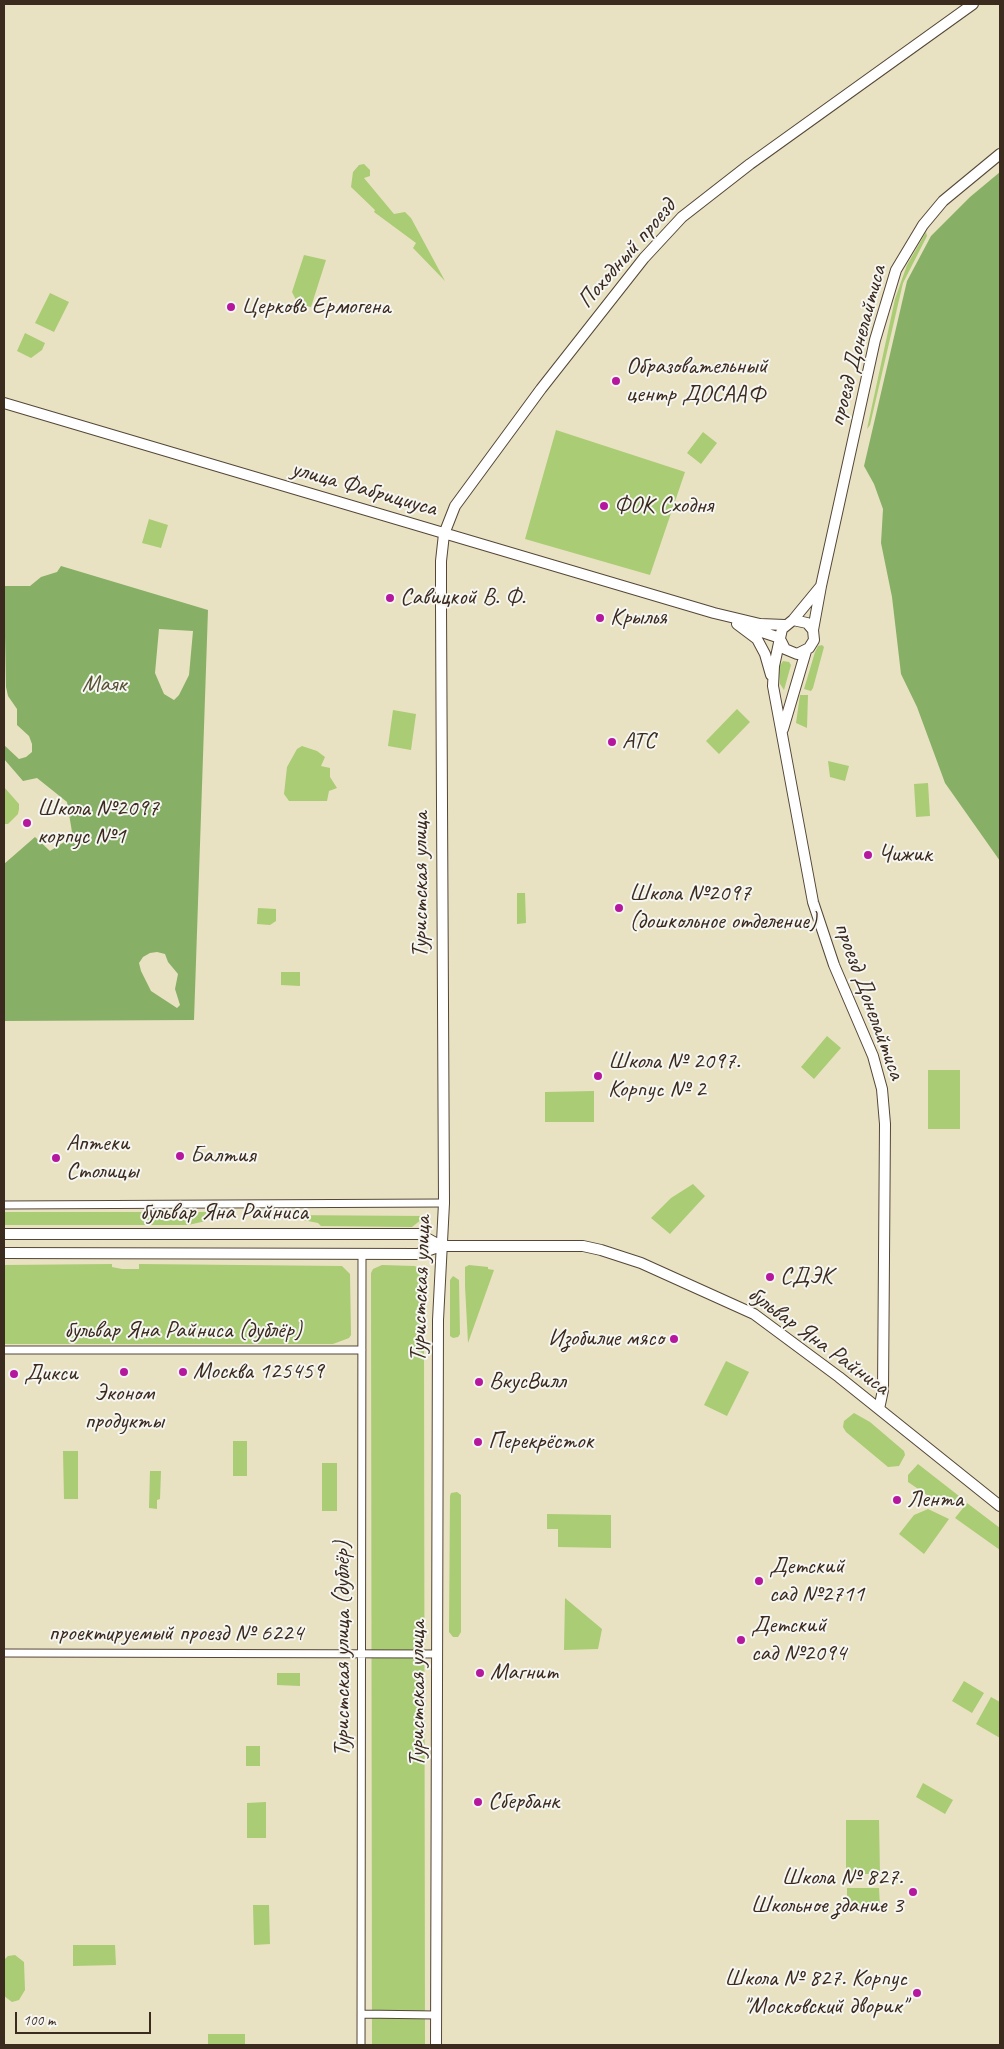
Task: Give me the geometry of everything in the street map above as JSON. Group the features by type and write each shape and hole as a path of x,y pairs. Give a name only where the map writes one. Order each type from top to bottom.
{"main road":[{"name":"Походный проезд","path":"444,534 455,506 541,389 644,258 682,217 750,164 973,4"},
{"name":"проезд Донелайтиса","path":"782,730 806,651 812,644 821,586 874,340 896,270 923,225 943,201 1000,154"},
{"name":"улица Фабрициуса","path":"4,403 714,614 760,624 789,622"},
{"name":"Туристская улица","path":"436,2045 438,1320 444,1203 440,606 444,534"},
{"name":"проезд Донелайтиса","path":"821,586 789,622 781,640 774,666 773,686 813,902 844,989 873,1056 882,1089 884,1124 883,1390 879,1409"},
{"name":"улица Фабрициуса","path":"714,614 781,640"},
{"path":"789,622 803,620 813,630"},
{"path":"737,624 748,631 761,646 773,686"},
{"path":"781,640 789,651 797,654 806,651"},
{"name":"бульвар Яна Райниса","path":"4,1234 419,1234 441,1246"},
{"name":"бульвар Яна Райниса","path":"4,1253 418,1254 441,1246 583,1246 641,1263 754,1314 814,1358 1000,1506"}],"street":[{"path":"4,1205 444,1203"},
{"name":"Туристская улица (дублёр)","path":"360,2045 362,1253"},
{"name":"бульвар Яна Райниса (дублёр)","path":"4,1350 362,1350"},
{"name":"проектируемый проезд № 6224","path":"4,1652 438,1654"},
{"path":"361,2014 436,2015"}],"green space":[{"path":"364,164 370,170 370,176 364,178 394,214 405,212 411,218 445,281 413,248 416,243 374,212 375,210 351,187 353,172 359,165"},
{"path":"1000,172 1000,861 945,783 917,707 901,674 892,597 881,543 883,509 874,484 864,466 907,281 931,236 970,197"},
{"path":"926,232 927,236 903,283 870,425 867,429 895,299 907,265"},
{"path":"304,255 326,260 311,307 298,304 292,292"},
{"path":"50,293 69,302 54,332 35,323"},
{"path":"25,333 45,343 42,350 31,358 17,351"},
{"name":"ФОК Сходня","path":"556,430 685,472 650,575 525,539"},
{"path":"703,432 717,443 701,464 687,453"},
{"path":"149,519 168,525 161,548 142,543"},
{"name":"Маяк","path":"61,566 208,610 194,1020 4,1021 4,864 35,837 50,851 69,839 72,832 67,802 37,778 23,781 4,759 4,745 19,759 26,757 32,752 32,744 29,736 17,725 17,709 8,696 6,687 4,586 30,586 41,577 57,572","holes":["159,629 193,631 189,675 179,695 174,700 164,694 155,673","157,952 165,954 168,962 178,974 175,989 180,1005 177,1008 151,991 141,971 139,963 143,957"]},
{"path":"822,645 824,647 813,688 811,691 804,689 815,652 818,646"},
{"path":"783,661 789,662 791,665 784,690 780,684 779,667"},
{"path":"800,695 808,695 807,728 796,723"},
{"path":"737,709 750,722 719,754 706,741"},
{"path":"393,710 416,714 411,750 388,746"},
{"path":"302,746 317,751 325,757 321,766 330,768 330,777 337,788 329,791 327,801 289,801 284,794 287,767 297,749"},
{"path":"828,761 849,766 845,781 830,777"},
{"path":"928,783 930,816 916,817 914,784"},
{"path":"4,787 19,804 18,814 8,824 4,824"},
{"path":"517,893 525,893 526,923 517,924"},
{"path":"258,908 276,909 276,921 270,925 257,924"},
{"path":"281,972 300,972 300,986 281,985"},
{"path":"827,1036 841,1048 814,1079 801,1067"},
{"path":"928,1070 960,1070 960,1129 928,1129"},
{"path":"594,1091 594,1122 545,1122 545,1092"},
{"path":"693,1184 705,1196 670,1234 651,1218 671,1198"},
{"path":"209,1208 222,1208 222,1214 207,1214 206,1221 188,1225 4,1225 4,1212 209,1212"},
{"path":"280,1215 426,1216 412,1227 321,1226 318,1223 303,1220 280,1219"},
{"path":"112,1264 112,1267 122,1269 139,1269 139,1264 342,1266 350,1274 351,1335 349,1338 333,1344 4,1344 4,1265"},
{"path":"382,1265 415,1266 423,1272 425,1278 418,1345 424,1345 425,2045 372,2045 371,1273 373,1269"},
{"path":"469,1265 488,1267 488,1269 494,1270 468,1343 465,1267"},
{"path":"453,1276 459,1280 460,1334 458,1337 453,1338 450,1336 450,1280"},
{"path":"726,1361 749,1372 727,1416 704,1405"},
{"path":"854,1413 870,1422 904,1451 905,1455 899,1466 888,1467 846,1432 843,1427 844,1421"},
{"path":"233,1441 247,1441 247,1476 233,1476"},
{"path":"63,1451 78,1451 78,1499 64,1499"},
{"path":"322,1463 337,1463 337,1511 322,1511"},
{"path":"918,1464 959,1496 955,1504 943,1506 908,1482 908,1475"},
{"path":"150,1471 161,1471 160,1499 157,1500 157,1509 149,1508"},
{"path":"457,1492 461,1495 461,1632 458,1637 453,1637 449,1632 450,1496 451,1493"},
{"path":"967,1503 1000,1528 1000,1550 955,1518"},
{"path":"928,1509 949,1519 924,1554 899,1534 914,1515"},
{"path":"547,1514 611,1515 611,1548 558,1547 558,1529 547,1529"},
{"path":"565,1598 602,1629 598,1649 564,1650"},
{"path":"277,1673 300,1673 300,1686 277,1685"},
{"path":"964,1681 984,1693 972,1713 952,1701"},
{"path":"991,1697 1000,1702 1000,1738 976,1724"},
{"path":"246,1746 260,1746 260,1766 246,1766"},
{"path":"923,1783 953,1800 945,1814 916,1797"},
{"path":"266,1802 266,1838 247,1838 247,1803"},
{"path":"846,1820 879,1820 880,1874 846,1874"},
{"path":"847,1888 879,1888 880,1907 847,1907"},
{"path":"253,1905 269,1905 270,1944 254,1945"},
{"path":"73,1945 115,1945 116,1965 73,1966"},
{"path":"15,1955 24,1962 25,1990 19,2000 12,2002 4,1996 4,1960 8,1956"},
{"path":"208,2034 245,2034 245,2045 208,2045"}],"place":[{"name":"Церковь Ермогена","path":"231,307"},
{"name":"Образовательный центр ДОСААФ","path":"616,381"},
{"name":"ФОК Сходня","path":"604,506"},
{"name":"Савицкой В. Ф.","path":"390,598"},
{"name":"Крылья","path":"600,618"},
{"name":"АТС","path":"612,742"},
{"name":"Школа №2097 корпус №1","path":"27,823"},
{"name":"Чижик","path":"868,855"},
{"name":"Школа №2097 (дошкольное отделение)","path":"619,908"},
{"name":"Школа № 2097. Корпус № 2","path":"598,1076"},
{"name":"Балтия","path":"180,1156"},
{"name":"Аптеки Столицы","path":"56,1158"},
{"name":"СДЭК","path":"770,1277"},
{"name":"Изобилие мясо","path":"674,1339"},
{"name":"Эконом продукты","path":"124,1372"},
{"name":"Москва 125459","path":"183,1372"},
{"name":"Дикси","path":"14,1374"},
{"name":"ВкусВилл","path":"479,1382"},
{"name":"Перекрёсток","path":"478,1442"},
{"name":"Лента","path":"897,1500"},
{"name":"Детский сад №2711","path":"759,1581"},
{"name":"Детский сад №2094","path":"741,1640"},
{"name":"Магнит","path":"480,1673"},
{"name":"Сбербанк","path":"478,1802"},
{"name":"Школа № 827. Школьное здание 3","path":"913,1892"},
{"name":"Школа № 827. Корпус \"Московский дворик\"","path":"917,1993"}]}
